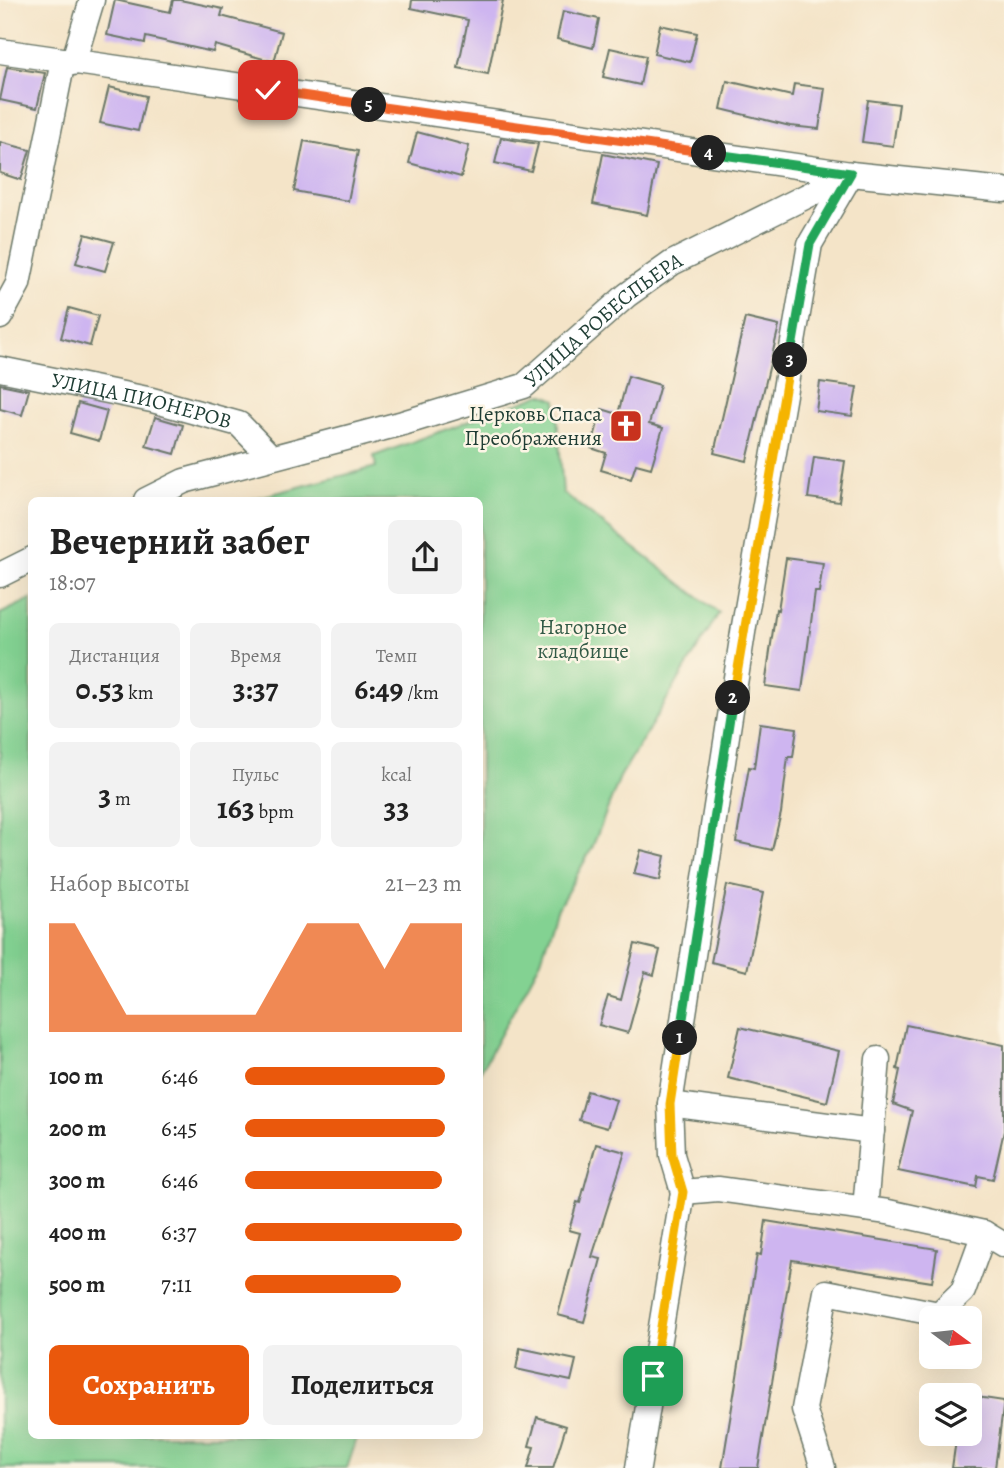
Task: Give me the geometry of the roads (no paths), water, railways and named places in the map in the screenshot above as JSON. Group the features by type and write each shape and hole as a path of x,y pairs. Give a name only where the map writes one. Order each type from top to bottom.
{"street":[{"path":"0,317 18,284 68,62 92,0"},
{"path":"0,51 851,173 1004,190"},
{"path":"638,1468 683,1192 672,1155 670,1104 744,626 810,244 851,173"},
{"name":"УЛИЦА РОБЕСПЬЕРА","path":"152,497 184,481 402,423 524,386 627,295 672,263 851,173"},
{"name":"УЛИЦА ПИОНЕРОВ","path":"0,369 152,400 239,424 271,457"},
{"path":"0,575 28,561"},
{"path":"865,1209 878,1059"},
{"path":"670,1104 872,1131"},
{"path":"683,1192 718,1189 865,1209 997,1235 963,1291 939,1314 826,1292 804,1409 823,1468"}],"place":[{"name":"Церковь Спаса Преображения","path":"626,426"}],"park label":[{"name":"Нагорное кладбище","path":"583,639"}]}
